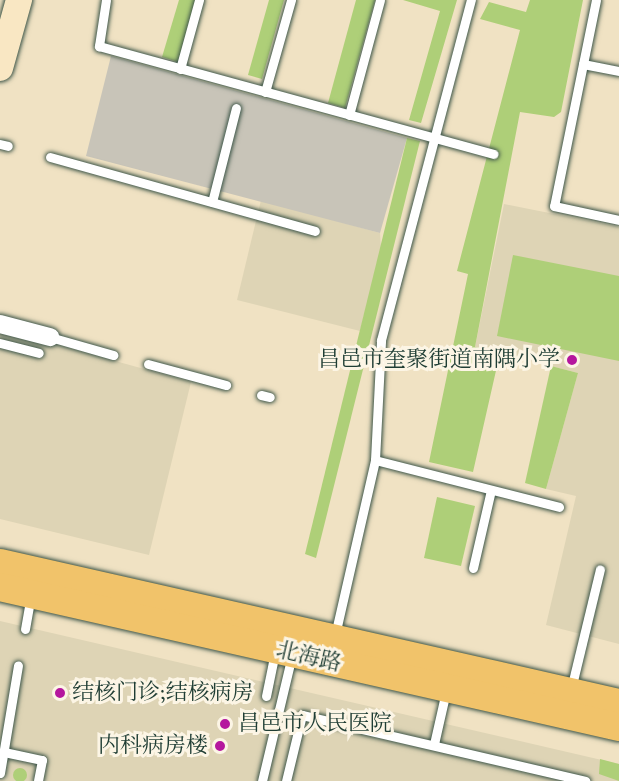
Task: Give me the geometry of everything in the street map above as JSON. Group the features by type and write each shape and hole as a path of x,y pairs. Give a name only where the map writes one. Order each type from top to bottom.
{"main road":[{"path":"0,68 19,0"},
{"name":"北海路","path":"0,563 619,703"},
{"name":"北海路","path":"0,587 619,727"}],"street":[{"path":"0,324 50,337"}],"lane":[{"path":"106,0 99,46 493,154"},
{"path":"180,69 199,0"},
{"path":"266,92 291,0"},
{"path":"349,114 380,0"},
{"path":"334,638 375,460 381,340 431,137 471,0"},
{"path":"596,0 554,206 619,220"},
{"path":"583,64 619,72"},
{"path":"212,202 236,108"},
{"path":"50,157 315,231"},
{"path":"50,337 113,354"},
{"path":"0,343 39,353"},
{"path":"148,364 226,385"},
{"path":"375,460 559,507"},
{"path":"473,568 491,490"},
{"path":"571,692 600,569"},
{"path":"25,629 32,594"},
{"path":"266,696 284,651"},
{"path":"262,781 284,651"},
{"path":"0,773 18,665"},
{"path":"434,744 447,688"},
{"path":"286,781 302,715 585,781"},
{"path":"4,752 42,760 38,781"}],"shaded area":[{"path":"111,56 407,138 380,233 86,156"},
{"path":"261,200 380,233 381,249 360,331 237,300"},
{"name":"昌邑市奎聚街道南隅小学","path":"504,204 619,227 619,644 546,625 576,496 546,489 578,373 475,347"},
{"path":"0,329 191,382 149,555 0,519"},
{"name":"昌邑市人民医院","path":"0,621 619,764 619,781 0,781"}],"green space":[{"path":"179,0 195,0 178,62 162,57"},
{"path":"269,0 284,0 262,79 248,75"},
{"path":"356,0 375,0 345,108 328,103"},
{"path":"403,0 457,0 421,123 409,120 440,11"},
{"path":"530,0 583,0 561,112 554,117 520,112 475,347 500,353 473,472 429,462 468,274 457,271 520,30 480,19 489,2 526,12"},
{"path":"407,138 420,141 316,558 305,554"},
{"path":"513,255 619,276 619,361 497,336"},
{"path":"551,366 578,373 546,489 525,483"},
{"path":"437,497 475,506 461,566 424,558"},
{"path":"600,759 619,764 619,781 599,774"},
{"path":"20,768 25,770 27,775 25,780 20,782 15,780 13,775 15,770"}],"place":[{"name":"昌邑市奎聚街道南隅小学","path":"572,360"},
{"name":"结核门诊;结核病房","path":"60,693"},
{"name":"昌邑市人民医院","path":"225,724"},
{"name":"内科病房楼","path":"220,746"}]}
